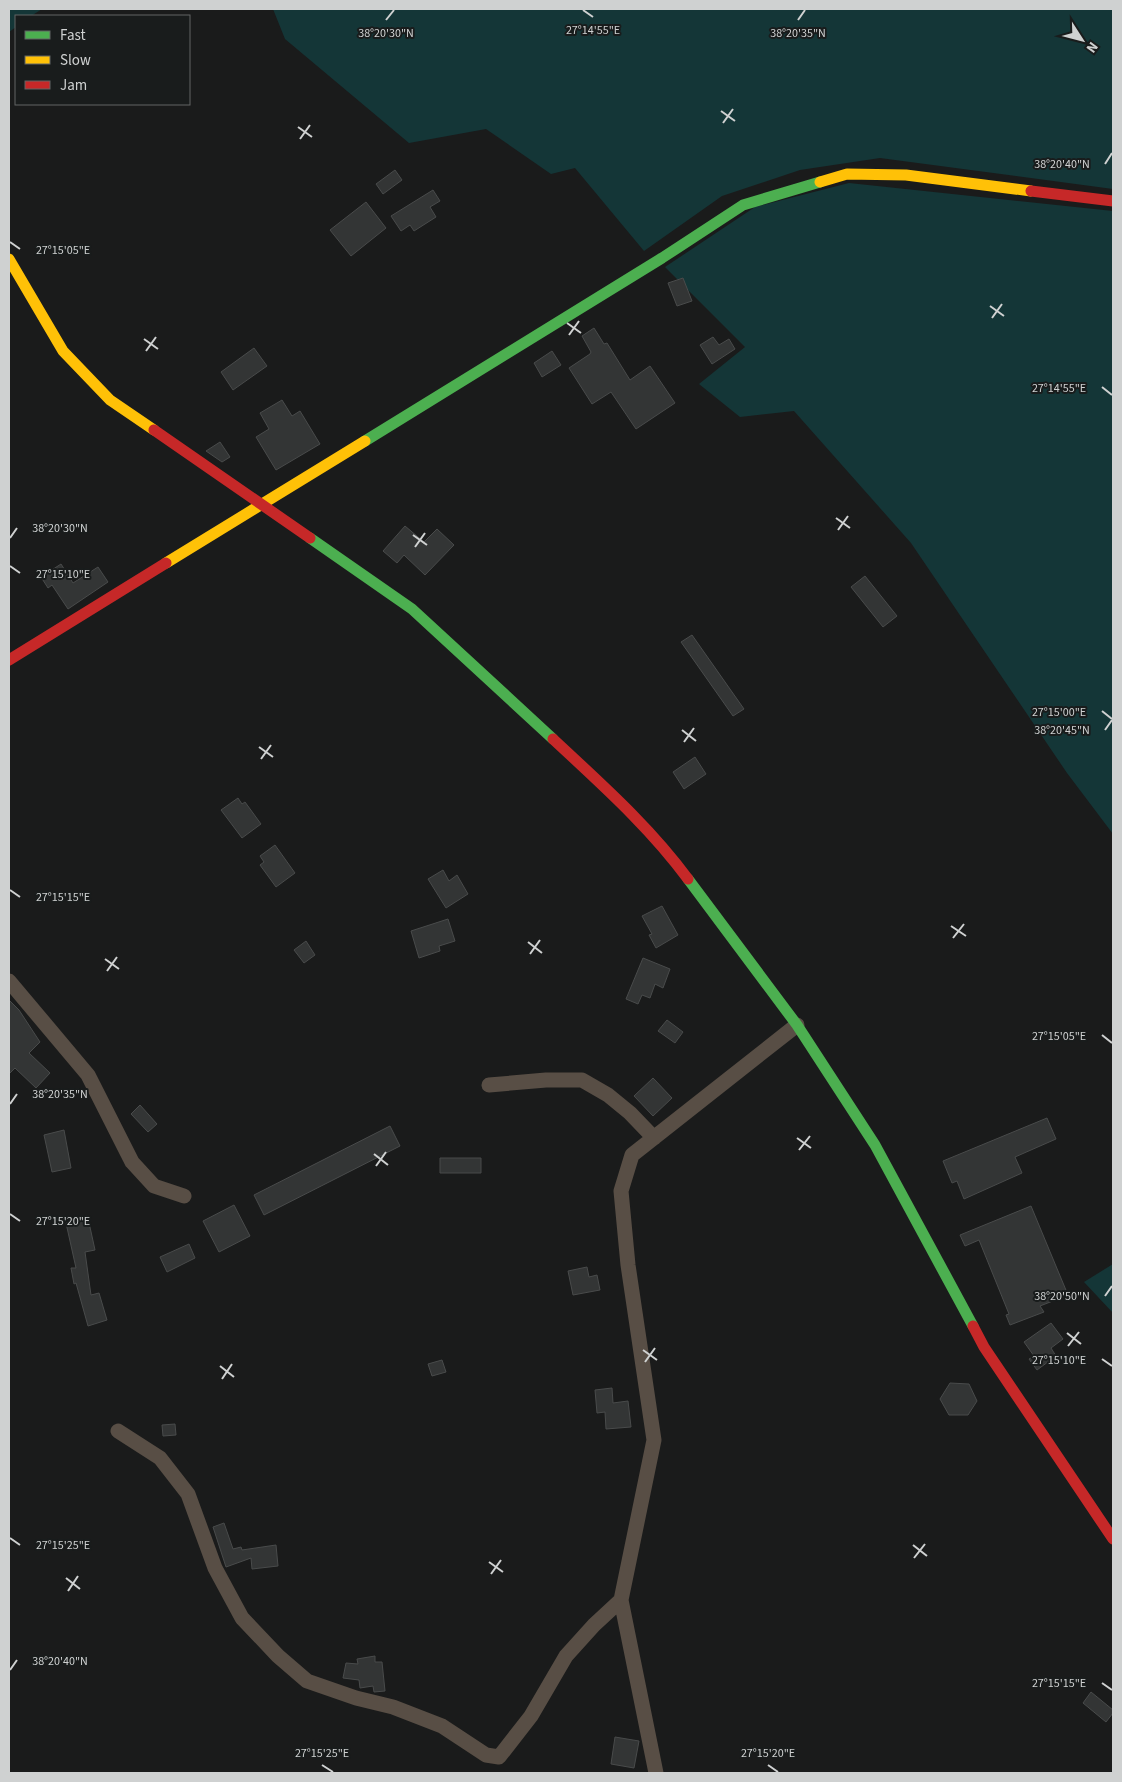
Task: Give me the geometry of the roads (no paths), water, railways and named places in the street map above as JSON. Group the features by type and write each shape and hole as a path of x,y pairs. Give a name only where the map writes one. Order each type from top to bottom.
{"street":[{"path":"9,660 662,258 743,205 848,174 906,176 1113,201"},
{"path":"9,259 63,351 110,400 412,609 619,800 668,852 797,1025 876,1144 984,1347 1113,1539"},
{"path":"9,981 88,1075 132,1162 154,1186 184,1196"},
{"path":"656,1773 621,1600 654,1440 628,1265 621,1191 632,1156 797,1025"},
{"path":"489,1085 546,1080 582,1080 608,1095 630,1113 654,1138"},
{"path":"118,1430 160,1458 188,1494 215,1568 242,1618 278,1656 307,1681 356,1698 393,1707 442,1726 486,1755 499,1756 531,1716 566,1656 594,1624 621,1600"}]}
